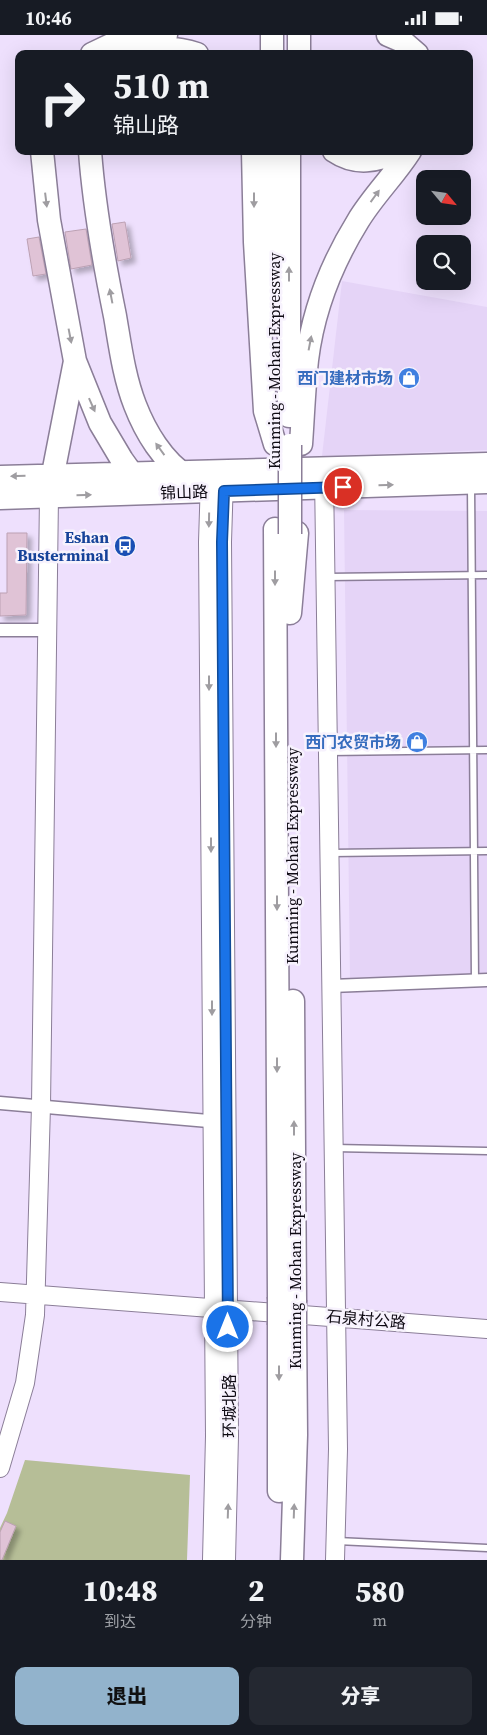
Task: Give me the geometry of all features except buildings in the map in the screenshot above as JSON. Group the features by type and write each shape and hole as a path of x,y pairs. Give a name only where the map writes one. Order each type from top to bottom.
{"highway":[{"path":"95,50 114,35"},
{"path":"272,35 272,50"},
{"path":"289,35 289,50"},
{"path":"299,35 299,50"},
{"path":"388,35 402,41 412,50"},
{"path":"99,50 117,42 160,36"},
{"path":"134,50 160,36"},
{"path":"157,50 180,50"},
{"path":"42,155 46,198 55,254 75,359 82,382 110,442 131,473 148,493"},
{"path":"90,155 102,246 120,347 134,404 157,445 179,472"},
{"path":"254,155 255,242 265,411 288,444"},
{"name":"Kunming - Mohan Expressway","path":"273,155 288,444"},
{"name":"Kunming - Mohan Expressway","path":"276,1560 287,1324 289,155"},
{"path":"340,155 344,158 365,161 391,155"},
{"path":"288,444 314,324 336,260 358,221 407,155"},
{"path":"51,486 75,359"},
{"name":"锦山路","path":"324,478 487,464"},
{"name":"锦山路","path":"0,498 51,486 131,473 179,472 217,481"},
{"name":"锦山路","path":"0,477 51,486 148,493 217,481 324,478 479,482"},
{"name":"Kunming - Mohan Expressway","path":"287,532 290,613 287,1299"},
{"name":"Kunming - Mohan Expressway","path":"287,1324 296,1435 292,1560"}],"street":[{"path":"324,478 338,1449 335,1560"},
{"name":"环城北路","path":"212,1560 221,1309 220,1122 208,552 217,481"},
{"path":"0,1469 25,1383 33,1337 36,1295 51,486"},
{"path":"0,630 47,630"},
{"path":"331,987 481,980"},
{"path":"0,1103 220,1122"},
{"name":"石泉村公路","path":"0,1292 336,1316 487,1329"},
{"name":"环城北路","path":"221,1309 229,1435 226,1560"}],"lane":[{"path":"479,482 472,575 474,851 481,980"},
{"path":"326,577 487,575"},
{"path":"328,752 487,751"},
{"path":"329,853 487,851"},
{"path":"333,1148 487,1151"},
{"path":"336,1541 487,1548"}],"shaded area":[{"name":"西门建材市场","path":"342,281 487,307 487,450 322,456"},
{"name":"西门农贸市场","path":"344,510 487,511 487,973 350,978"}],"green space":[{"path":"25,1460 190,1475 187,1560 0,1560 0,1528"}],"place":[{"name":"西门建材市场","path":"409,378"},
{"name":"Eshan Busterminal","path":"125,546"},
{"name":"西门农贸市场","path":"417,742"}],"route":[{"path":"228,1327 222,542 224,491 343,487"}]}
